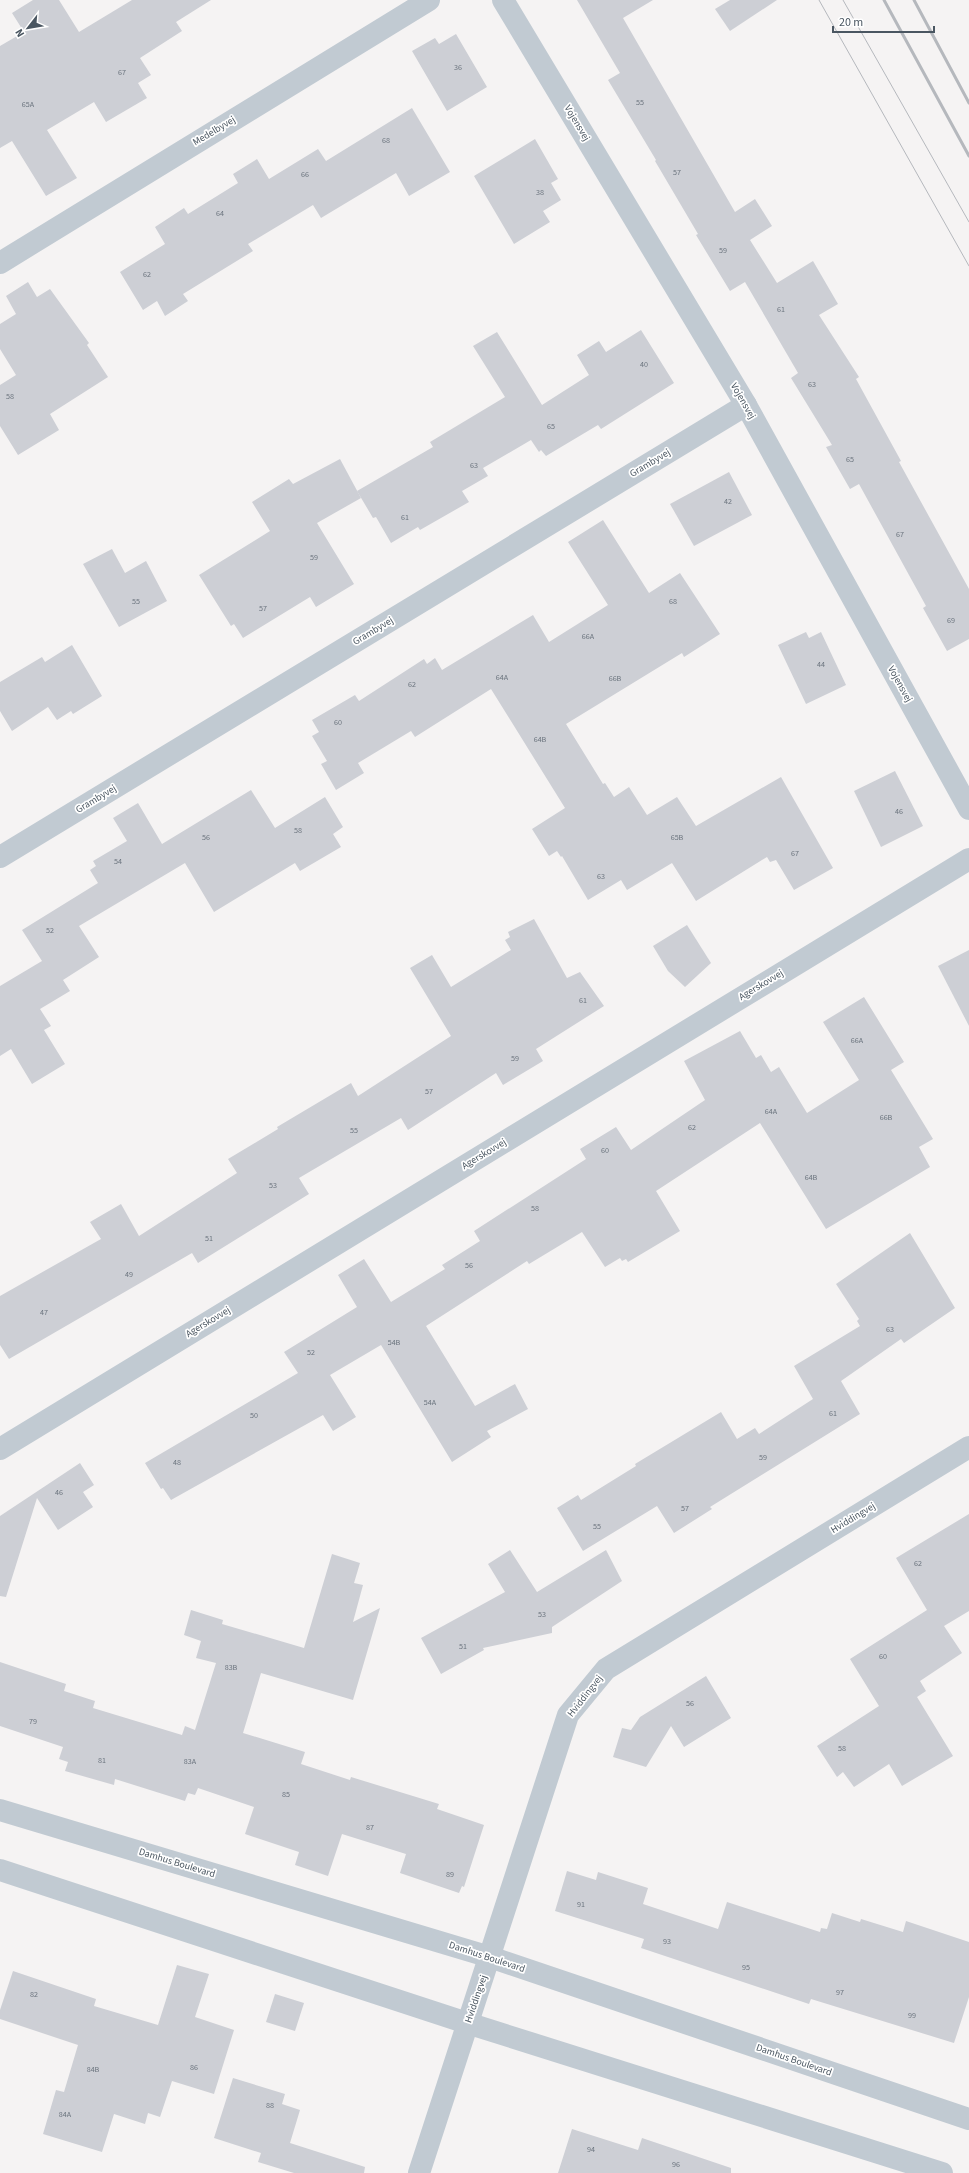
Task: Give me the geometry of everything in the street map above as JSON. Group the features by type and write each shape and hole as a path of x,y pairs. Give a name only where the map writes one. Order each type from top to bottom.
{"street":[{"name":"Medelbyvej","path":"0,263 429,0"},
{"name":"Vojensvej","path":"503,0 746,405 969,809"},
{"name":"Grambyvej","path":"0,858 746,405"},
{"name":"Agerskovvej","path":"0,1449 969,859"},
{"name":"Hviddingvej","path":"419,2173 568,1715 606,1668 969,1448"},
{"name":"Damhus Boulevard","path":"0,1810 490,1957 969,2119"},
{"path":"0,1870 467,2023 942,2173"}],"building":[{"path":"33,0 59,0 79,32 132,0 211,0 176,22 182,31 140,58 151,75 138,83 147,98 106,122 94,102 47,130 77,178 46,196 12,141 0,148 0,46 24,32 12,13"},
{"path":"577,0 653,0 623,18 735,212 755,199 772,226 750,240 777,283 813,261 838,304 819,315 859,377 856,379 901,461 899,462 969,589 969,639 947,651 923,608 926,606 859,484 850,489 826,447 832,445 791,378 798,373 745,282 730,291 696,235 698,234 655,161 656,160 608,80 620,73"},
{"path":"730,0 777,0 730,31 715,9"},
{"path":"456,34 487,87 447,111 412,51 435,38 439,44"},
{"path":"412,108 450,172 409,196 396,173 321,218 313,205 248,244 253,251 183,294 188,301 165,316 157,301 143,310 120,272 165,244 155,227 184,208 188,214 238,183 233,174 257,159 269,179 318,149 326,161"},
{"path":"535,139 558,179 551,183 561,200 543,211 550,222 514,244 474,176"},
{"path":"28,282 37,297 50,289 89,343 87,345 108,377 50,414 59,430 18,455 0,426 0,385 16,375 0,349 0,324 16,314 6,296"},
{"path":"641,330 674,383 601,429 598,425 546,456 541,450 539,452 531,440 483,468 488,476 462,491 469,502 420,530 418,527 391,543 376,517 373,518 357,491 433,447 430,442 505,397 473,346 497,332 542,405 589,375 577,355 599,341 606,352"},
{"path":"340,459 361,498 317,523 354,584 316,607 310,597 243,638 234,624 231,626 199,575 270,531 252,502 289,479 293,484"},
{"path":"729,472 752,515 694,546 670,504"},
{"path":"603,520 649,593 680,573 720,634 684,657 682,653 566,724 603,784 605,783 614,797 629,787 647,815 677,797 696,826 781,777 833,868 794,890 776,860 770,862 767,857 696,901 672,863 627,890 621,880 588,900 562,856 561,857 557,851 549,856 532,829 565,808 491,689 415,737 411,731 358,763 364,773 336,790 321,764 327,761 312,736 319,732 312,720 355,695 359,701 424,659 427,664 435,658 442,670 533,615 549,642 608,605 568,542"},
{"path":"112,549 125,573 146,561 167,601 119,627 83,564"},
{"path":"806,632 809,638 821,632 846,685 806,704 778,645"},
{"path":"72,645 102,696 73,714 71,711 57,720 48,707 12,731 0,711 0,682 42,657 45,662"},
{"path":"895,771 923,826 881,847 854,791"},
{"path":"251,790 275,828 325,797 343,827 333,834 341,847 300,871 295,863 214,912 185,863 79,926 99,957 63,980 70,991 40,1009 51,1026 44,1030 65,1064 32,1084 11,1049 0,1056 0,986 42,961 22,930 98,883 90,870 96,866 93,861 127,841 113,818 138,803 162,844"},
{"path":"534,919 567,978 580,972 604,1006 536,1049 543,1061 503,1085 496,1073 408,1130 401,1118 299,1178 309,1194 198,1263 192,1253 9,1359 0,1345 0,1296 101,1239 90,1222 121,1204 139,1236 237,1173 228,1159 278,1129 277,1127 351,1083 358,1096 451,1036 410,968 432,955 451,987 511,950 505,940 510,937 508,932"},
{"path":"687,925 711,963 685,987 668,971 653,946"},
{"path":"969,950 969,1026 938,966"},
{"path":"864,997 904,1062 891,1070 933,1139 919,1147 930,1167 826,1229 760,1123 656,1191 680,1231 628,1262 626,1259 622,1261 620,1258 605,1267 582,1232 529,1264 527,1261 426,1326 475,1406 515,1384 528,1409 487,1431 491,1437 452,1462 381,1345 330,1375 356,1417 333,1431 323,1415 171,1500 163,1488 161,1489 145,1463 298,1373 284,1352 357,1307 338,1275 364,1259 391,1302 445,1269 442,1265 480,1241 474,1231 586,1159 580,1149 616,1127 631,1150 705,1100 684,1061 740,1031 756,1058 761,1055 771,1072 779,1067 807,1113 859,1080 823,1022"},
{"path":"910,1233 955,1308 904,1343 901,1339 841,1381 860,1414 710,1507 712,1509 674,1533 657,1506 583,1551 557,1508 578,1495 581,1500 636,1466 635,1464 721,1412 737,1439 755,1428 759,1434 813,1399 794,1366 860,1326 857,1321 859,1319 836,1284"},
{"path":"80,1463 94,1485 83,1492 93,1507 58,1530 37,1498 6,1597 0,1596 0,1516"},
{"path":"969,1514 969,1611 944,1626 962,1653 920,1681 926,1691 917,1697 953,1756 902,1786 889,1764 854,1787 843,1772 837,1777 817,1746 879,1706 850,1659 927,1610 896,1558"},
{"path":"510,1550 537,1592 606,1550 622,1581 552,1627 552,1633 483,1648 484,1650 441,1674 421,1638 505,1592 488,1564"},
{"path":"332,1554 360,1563 354,1583 363,1585 353,1622 380,1608 353,1700 261,1673 243,1733 305,1752 301,1764 350,1780 351,1777 439,1804 437,1809 484,1825 464,1887 462,1886 459,1893 400,1873 406,1854 342,1834 328,1876 295,1865 299,1852 245,1834 254,1807 198,1788 195,1795 188,1793 185,1801 115,1779 114,1785 65,1771 68,1762 59,1759 63,1747 0,1726 0,1662 66,1684 64,1691 95,1701 93,1708 182,1735 185,1726 195,1730 216,1663 196,1658 201,1641 184,1635 191,1610 223,1620 222,1624 304,1648"},
{"path":"706,1676 731,1718 684,1747 671,1726 646,1767 613,1757 622,1728 631,1730 640,1717"},
{"path":"567,1871 596,1880 598,1872 648,1888 643,1904 718,1929 727,1902 820,1932 821,1928 827,1929 832,1913 860,1922 861,1919 903,1932 906,1921 969,1942 969,1997 954,2043 811,1999 809,2004 641,1948 644,1939 555,1911"},
{"path":"177,1965 209,1974 195,2017 234,2030 214,2094 172,2081 160,2117 148,2113 145,2124 114,2114 102,2152 43,2134 56,2090 64,2092 78,2045 0,2019 0,2010 13,1971 96,1999 94,2006 158,2025"},
{"path":"275,1994 304,2003 295,2031 266,2022"},
{"path":"233,2078 285,2094 282,2104 300,2110 290,2143 365,2167 364,2173 294,2173 258,2162 261,2153 214,2138"},
{"path":"572,2129 638,2150 642,2138 731,2168 731,2173 558,2173"}],"tram line":[{"path":"819,0 969,266"},
{"path":"843,0 969,222"}],"railway":[{"path":"884,0 969,156"},
{"path":"914,0 969,103"}]}
